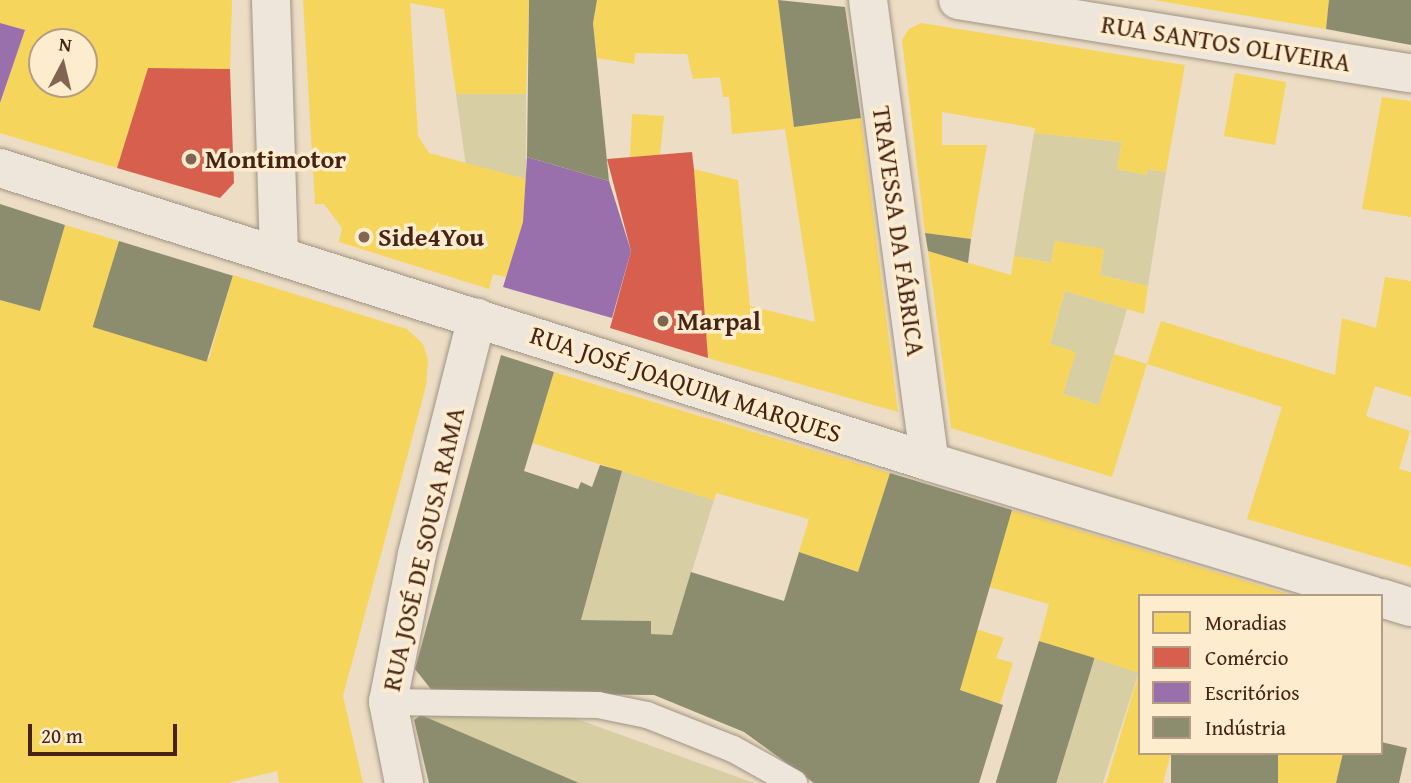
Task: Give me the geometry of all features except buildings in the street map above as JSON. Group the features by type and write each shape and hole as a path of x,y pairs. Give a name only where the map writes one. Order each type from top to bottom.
{"street":[{"path":"271,0 279,255"},
{"name":"TRAVESSA DA FÁBRICA","path":"868,0 930,462"},
{"name":"RUA SANTOS OLIVEIRA","path":"958,0 1411,73"},
{"name":"RUA JOSÉ JOAQUIM MARQUES","path":"0,168 930,462 1366,594"},
{"name":"RUA JOSÉ DE SOUSA RAMA","path":"404,783 388,702 417,554 477,317"},
{"path":"1383,599 1411,607"}],"lane":[{"path":"388,702 598,705 671,724 733,749 794,783"}],"shaded area":[{"path":"456,94 526,94 526,179 466,166"},
{"path":"1034,133 1122,142 1117,169 1146,175 1148,169 1166,172 1148,286 1100,275 1104,250 1055,241 1051,263 1014,256"},
{"path":"1065,291 1127,309 1099,405 1063,394 1075,352 1050,344"},
{"path":"622,471 714,500 672,635 651,634 651,621 581,620"},
{"path":"1094,658 1138,672 1138,675 1103,783 1055,783 1054,783"},
{"path":"563,714 754,783 579,783 421,715"}],"place":[{"name":"Montimotor","path":"191,159"},
{"name":"Side4You","path":"364,237"},
{"name":"Marpal","path":"663,321"}]}
